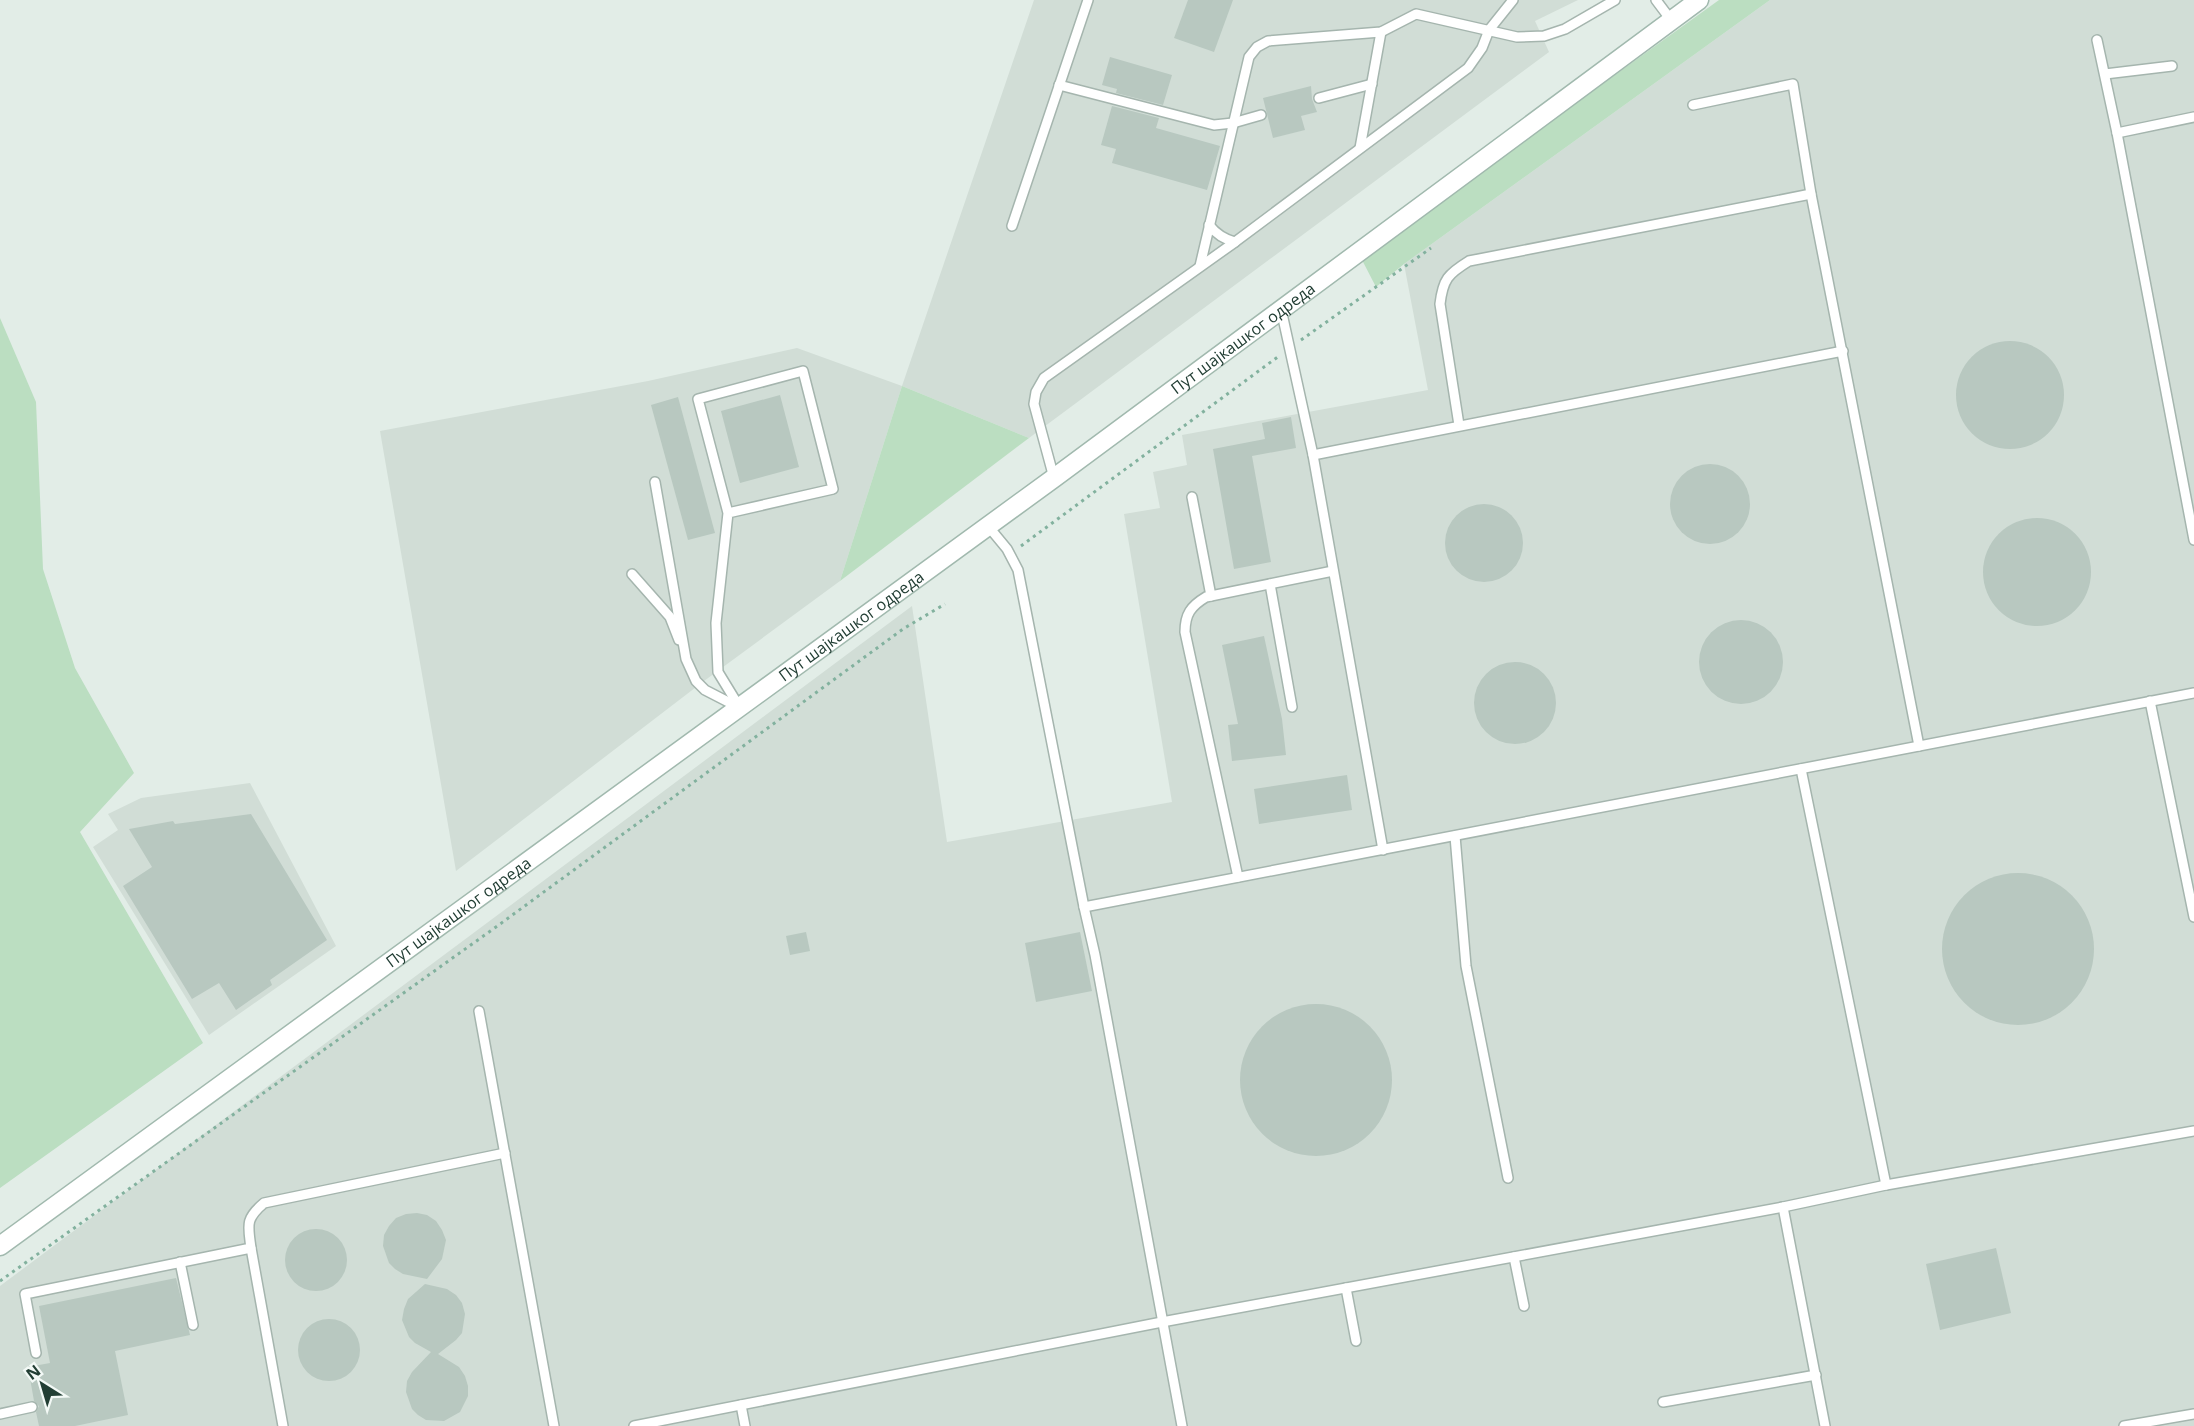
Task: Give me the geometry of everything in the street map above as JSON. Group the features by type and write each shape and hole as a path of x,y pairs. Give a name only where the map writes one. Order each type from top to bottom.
{"street":[{"name":"Пут шајкашког одреда","path":"0,1246 1054,478 1699,0"}],"lane":[{"path":"1012,226 1088,0"},
{"path":"1054,478 1034,404 1036,392 1044,378 1235,242 1468,68 1482,48 1489,30 1513,0"},
{"path":"1200,266 1250,57 1257,47 1268,41 1381,32 1416,14 1517,37 1544,36 1565,29 1615,0"},
{"path":"1656,0 1671,20"},
{"path":"1360,148 1381,32"},
{"path":"2097,40 2117,133 2194,540"},
{"path":"2105,74 2172,66"},
{"path":"1319,98 1372,84"},
{"path":"1693,105 1793,84 1811,194 1919,746"},
{"path":"1059,85 1214,125 1233,123 1261,115"},
{"path":"2117,133 2194,117"},
{"path":"1459,425 1440,304 1442,286 1452,271 1468,261 1811,194"},
{"path":"1209,225 1225,240 1235,242"},
{"path":"1281,309 1312,455 1383,849"},
{"path":"1312,455 1843,351"},
{"path":"728,513 833,489 803,371 698,399 728,513 716,623 718,672 740,708"},
{"path":"655,482 686,658"},
{"path":"1192,497 1211,596"},
{"path":"988,526 1010,554 1018,570 1095,955 1182,1426"},
{"path":"1238,877 1185,632 1185,618 1193,605 1211,596 1333,571"},
{"path":"632,574 670,617 696,681 705,690 740,708"},
{"path":"1270,584 1292,707"},
{"path":"1084,907 2194,693"},
{"path":"2150,701 2194,917"},
{"path":"1801,769 1886,1185"},
{"path":"1455,836 1466,966 1508,1178"},
{"path":"479,1011 554,1426"},
{"path":"634,1426 1162,1322 1783,1207 1886,1185 2194,1131"},
{"path":"283,1426 251,1248 248,1227 250,1217 264,1203 505,1153"},
{"path":"1783,1207 1825,1426"},
{"path":"36,1353 25,1294 251,1248"},
{"path":"1514,1257 1524,1306"},
{"path":"180,1262 193,1325"},
{"path":"1346,1288 1356,1341"},
{"path":"1663,1402 1816,1375"},
{"path":"741,1405 745,1426"},
{"path":"0,1414 32,1407"},
{"path":"2124,1426 2194,1413"}],"path":[{"path":"1010,554 1290,348 1431,248"},
{"path":"0,1281 496,927 903,629 945,604"}],"shaded area":[{"path":"1034,0 1578,0 1535,21 1549,52 1029,438 902,386"},
{"path":"1770,0 2194,0 2194,1426 0,1426 0,1286 912,606 947,842 1172,802 1124,514 1160,508 1153,472 1187,465 1182,435 1428,390 1404,264"},
{"path":"797,348 902,386 840,581 704,681 456,871 380,431 648,381"},
{"path":"250,783 336,946 209,1035 93,847 118,830 108,814 141,798"}],"green space":[{"path":"1719,0 1770,0 1404,264 1376,287 1361,258"},
{"path":"0,318 36,402 43,569 75,668 134,773 80,832 203,1043 0,1188"},
{"path":"902,386 1029,438 840,581"}],"building":[{"path":"1188,0 1233,0 1214,52 1174,38"},
{"path":"1110,57 1172,75 1163,105 1116,93 1117,89 1102,85"},
{"path":"1311,86 1312,99 1317,112 1301,116 1305,130 1273,138 1263,98"},
{"path":"1112,106 1159,118 1156,128 1220,146 1207,190 1112,163 1116,149 1101,145"},
{"path":"2010,341 2031,345 2048,357 2060,374 2064,395 2060,416 2048,433 2031,445 2010,449 1989,445 1972,433 1960,416 1956,395 1960,374 1972,357 1989,345"},
{"path":"780,395 799,467 740,483 721,411"},
{"path":"678,397 715,533 688,540 651,405"},
{"path":"1291,417 1296,448 1252,456 1271,562 1234,569 1213,449 1265,439 1262,423"},
{"path":"1710,464 1725,467 1738,476 1747,489 1750,504 1747,519 1738,532 1725,541 1710,544 1695,541 1682,532 1673,519 1670,504 1673,489 1682,476 1695,467"},
{"path":"1484,504 1499,507 1512,515 1520,528 1523,543 1520,558 1512,571 1499,579 1484,582 1469,579 1456,571 1448,558 1445,543 1448,528 1456,515 1469,507"},
{"path":"2037,518 2058,522 2075,534 2087,551 2091,572 2087,593 2075,610 2058,622 2037,626 2016,622 1999,610 1987,593 1983,572 1987,551 1999,534 2016,522"},
{"path":"1741,620 1764,627 1776,639 1783,662 1776,685 1764,697 1741,704 1718,697 1706,685 1699,662 1706,639 1718,627"},
{"path":"1264,636 1282,719 1286,755 1232,761 1228,725 1238,724 1222,645"},
{"path":"1515,662 1531,665 1544,674 1553,687 1556,703 1553,719 1544,732 1531,741 1515,744 1499,741 1486,732 1477,719 1474,703 1477,687 1486,674 1499,665"},
{"path":"1347,775 1352,810 1259,824 1254,789"},
{"path":"251,814 327,940 270,980 272,985 236,1010 219,983 192,999 123,886 152,867 129,829 173,821 175,824"},
{"path":"2018,873 2047,879 2060,886 2071,896 2081,907 2088,920 2094,949 2088,978 2081,991 2071,1002 2060,1012 2047,1019 2018,1025 1989,1019 1976,1012 1965,1002 1955,991 1948,978 1942,949 1948,920 1955,907 1965,896 1976,886 1989,879"},
{"path":"806,932 810,951 790,955 786,936"},
{"path":"1080,932 1092,991 1036,1002 1025,943"},
{"path":"1316,1004 1345,1010 1358,1017 1369,1027 1379,1038 1386,1051 1392,1080 1386,1109 1379,1122 1369,1133 1358,1143 1345,1150 1316,1156 1287,1150 1274,1143 1263,1133 1253,1122 1246,1109 1240,1080 1246,1051 1253,1038 1263,1027 1274,1017 1287,1010"},
{"path":"417,1213 427,1215 436,1221 446,1240 442,1259 427,1279 403,1274 395,1269 389,1263 383,1246 384,1235 396,1218"},
{"path":"310,1229 322,1229 338,1238 345,1248 347,1260 345,1272 338,1282 322,1291 310,1291 299,1286 290,1277 285,1266 285,1254 290,1243 299,1234"},
{"path":"1996,1248 2011,1313 1940,1330 1926,1264"},
{"path":"176,1278 190,1335 115,1351 128,1415 75,1426 39,1426 36,1412 39,1406 34,1401 28,1367 50,1363 39,1306"},
{"path":"425,1284 447,1289 456,1295 462,1303 465,1314 462,1333 438,1354 459,1367 468,1386 468,1396 460,1412 444,1421 426,1420 418,1415 412,1409 406,1392 407,1381 412,1372 431,1352 409,1337 402,1320 408,1299"},
{"path":"323,1319 335,1319 351,1328 358,1338 360,1350 358,1362 351,1372 335,1381 323,1381 312,1376 303,1367 298,1356 298,1344 303,1333 312,1324"}]}
